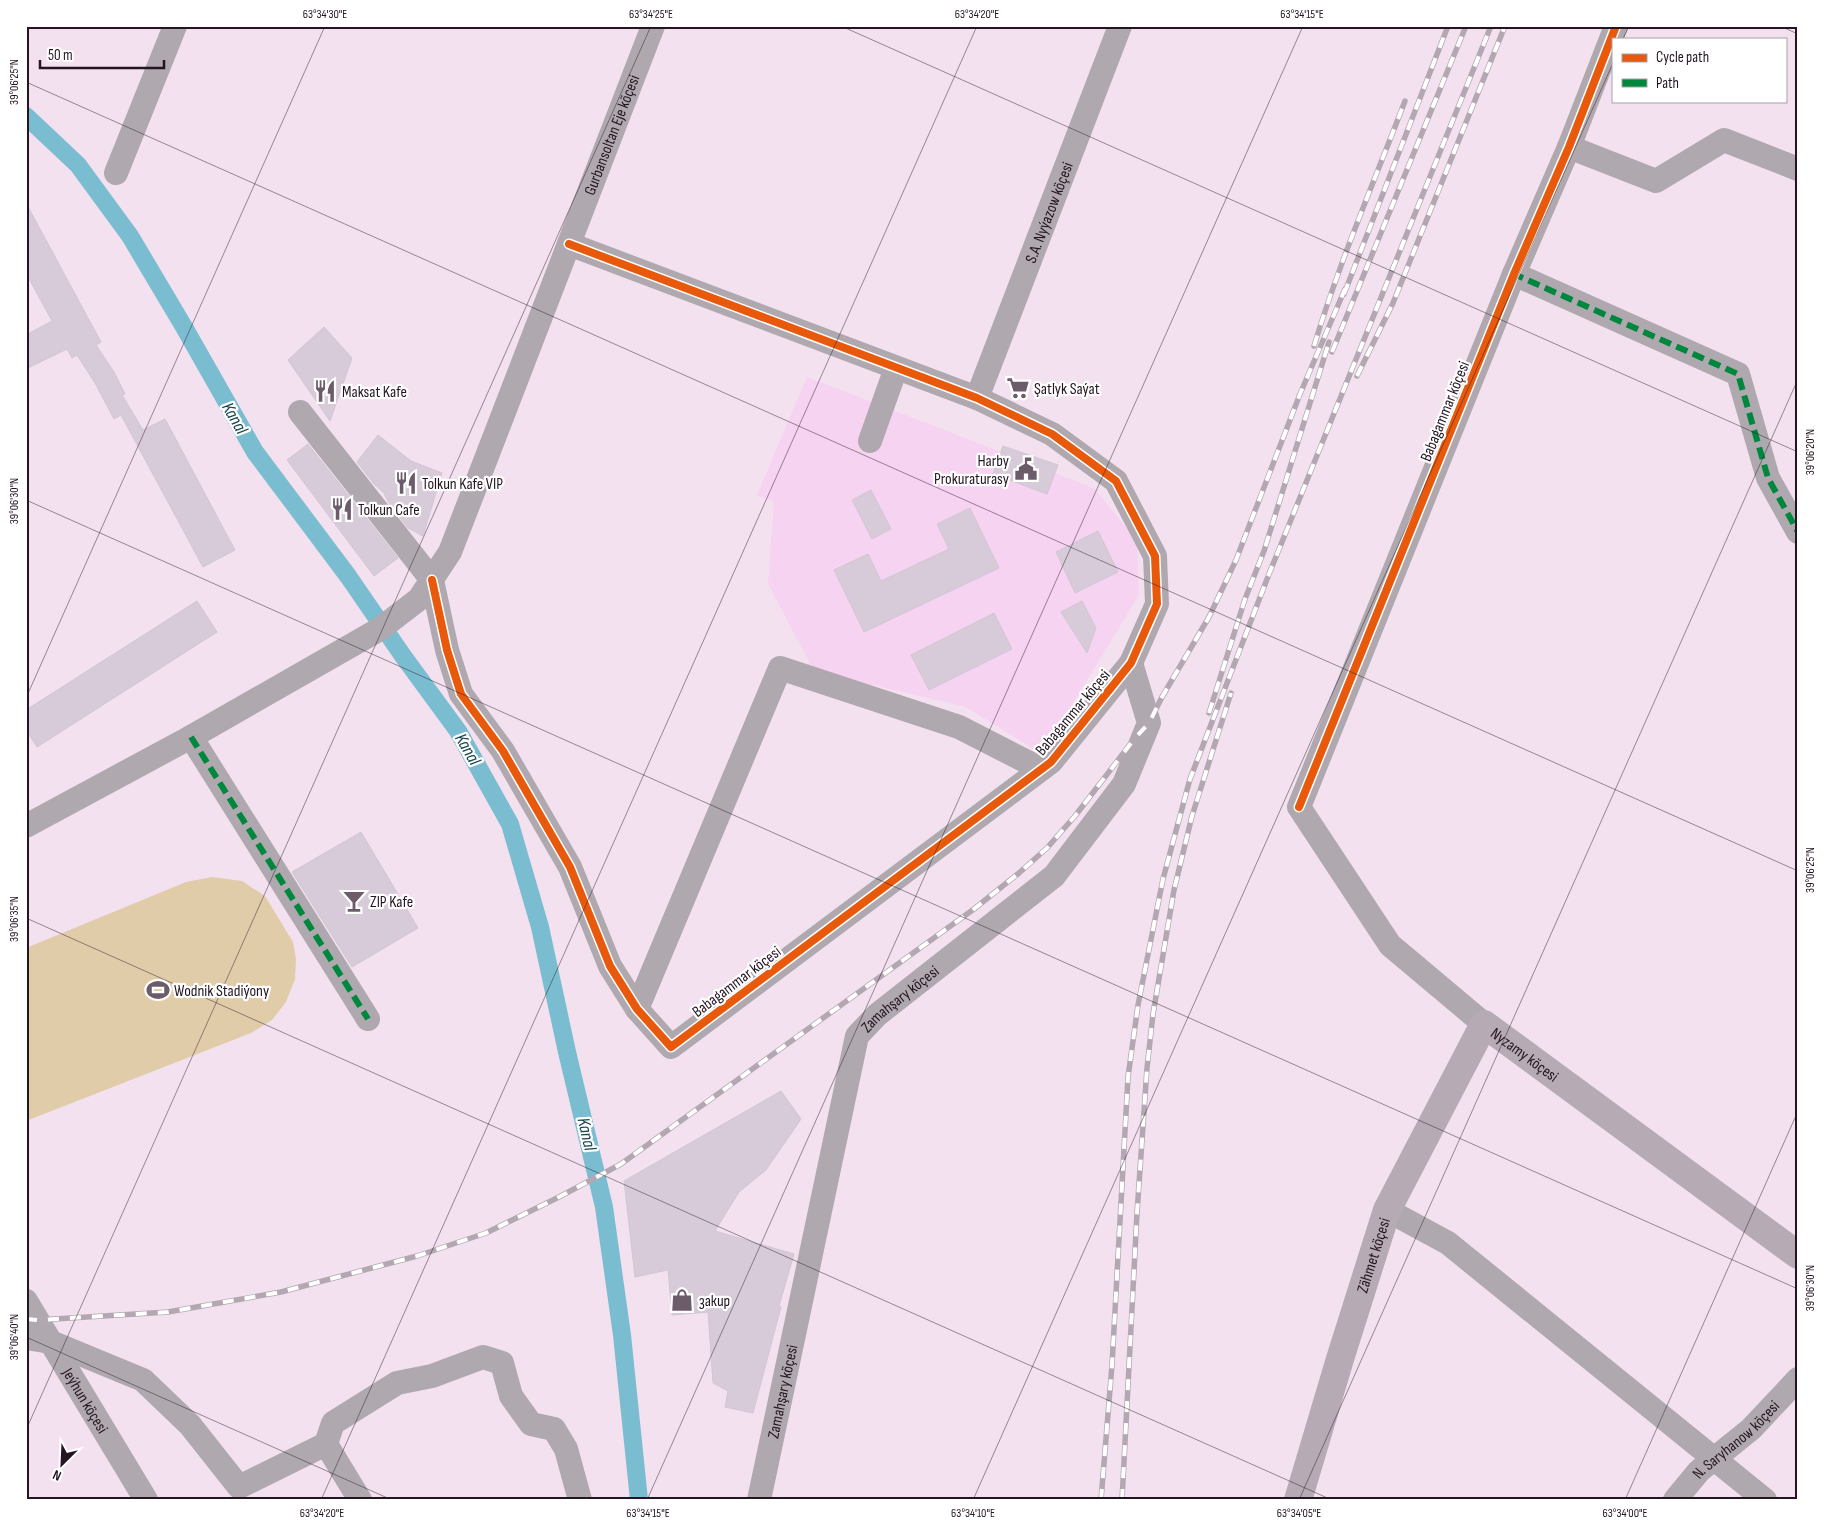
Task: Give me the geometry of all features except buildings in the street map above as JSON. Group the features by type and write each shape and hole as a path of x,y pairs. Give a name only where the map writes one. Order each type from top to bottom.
{"main road":[{"name":"Zähmet köçesi","path":"1298,1500 1387,1210 1484,1024"},
{"name":"Nyzamy köçesi","path":"1484,1024 1798,1255"}],"street":[{"path":"116,173 175,26"},
{"name":"Gurbansoltan Eje köçesi","path":"26,826 191,737 380,629 425,589 450,552 653,26"},
{"name":"S.A. Nyýazow köçesi","path":"977,398 1120,26"},
{"name":"Babagammar köçesi","path":"1300,807 1514,274 1569,147 1616,26"},
{"path":"1569,147 1656,180 1724,140 1798,169"},
{"path":"569,244 977,398"},
{"path":"1514,274 1738,374 1768,478 1798,532"},
{"path":"870,441 896,368"},
{"name":"Babagammar köçesi","path":"425,589 461,694 503,751 570,867 610,966 637,1009 671,1047 1052,762 1130,663 1157,604 1155,556 1116,481 1052,434 977,398"},
{"path":"300,412 425,589"},
{"name":"Zamahşary köçesi","path":"759,1500 857,1036 877,1015 1054,876 1124,784 1149,723 1130,663"},
{"path":"637,1009 780,668 959,727 1041,769"},
{"path":"191,737 368,1019"},
{"name":"Nyzamy köçesi","path":"1300,807 1390,945 1484,1024"},
{"path":"1387,1210 1448,1242 1765,1500"},
{"name":"Jeýhun köçesi","path":"26,1301 146,1500"},
{"path":"26,1338 51,1342 143,1380 190,1425 239,1487 326,1444 333,1423 397,1383 432,1376 483,1357 502,1363 511,1396 532,1424 554,1429 566,1449 580,1500"},
{"name":"N. Saryhanow köçesi","path":"1675,1500 1699,1472 1751,1429 1798,1379"},
{"path":"326,1444 360,1500"}],"shaded area":[{"path":"807,377 1001,452 993,474 1047,494 1055,473 1095,489 1137,541 1139,595 1042,754 966,707 814,671 768,584 774,502 757,495"},
{"name":"Wodnik Stadiýony","path":"212,877 242,881 265,896 293,942 296,959 295,979 286,1002 272,1020 251,1033 26,1121 26,948 186,882"}],"waterway":[{"name":"Kanal","path":"26,116 78,165 130,236 255,452 348,576 458,731 510,824 540,927 567,1052 604,1207 622,1335 639,1500"}],"railway":[{"path":"1344,294 1448,26"},
{"path":"1332,352 1466,26"},
{"path":"1101,1500 1112,1365 1128,1077 1138,1005 1163,879 1190,779 1269,574 1491,26"},
{"path":"1357,376 1393,303 1505,26"},
{"path":"1314,346 1346,253 1405,101"},
{"path":"26,1319 38,1320 168,1312 281,1292 417,1256 486,1233 621,1164 974,909 1047,848 1149,723 1209,617 1236,560 1300,394 1345,289"},
{"path":"1209,713 1245,599 1264,551 1329,342"},
{"path":"1122,1500 1137,1213 1147,1068 1153,1014 1174,890 1192,816 1231,693"}],"marked path":[{"path":"1515,272 1514,274 1738,374 1768,478 1798,532"},
{"path":"191,737 368,1019"}],"cycle path":[{"path":"1299,807 1514,274 1569,147 1616,26"},
{"path":"432,580 447,650 461,694 503,751 570,867 610,966 637,1009 671,1047 1051,762 1131,663 1157,604 1155,556 1116,481 1052,434 977,398 569,244"}],"place":[{"name":"Şatlyk Saýat","path":"1018,388"},
{"name":"Maksat Kafe","path":"325,391"},
{"name":"Harby Prokuraturasy","path":"1026,469"},
{"name":"Tolkun Kafe VIP","path":"406,483"},
{"name":"Tolkun Cafe","path":"342,509"},
{"name":"ZIP Kafe","path":"354,901"},
{"name":"Wodnik Stadiýony","path":"158,990"},
{"name":"закир","path":"682,1300"}]}
